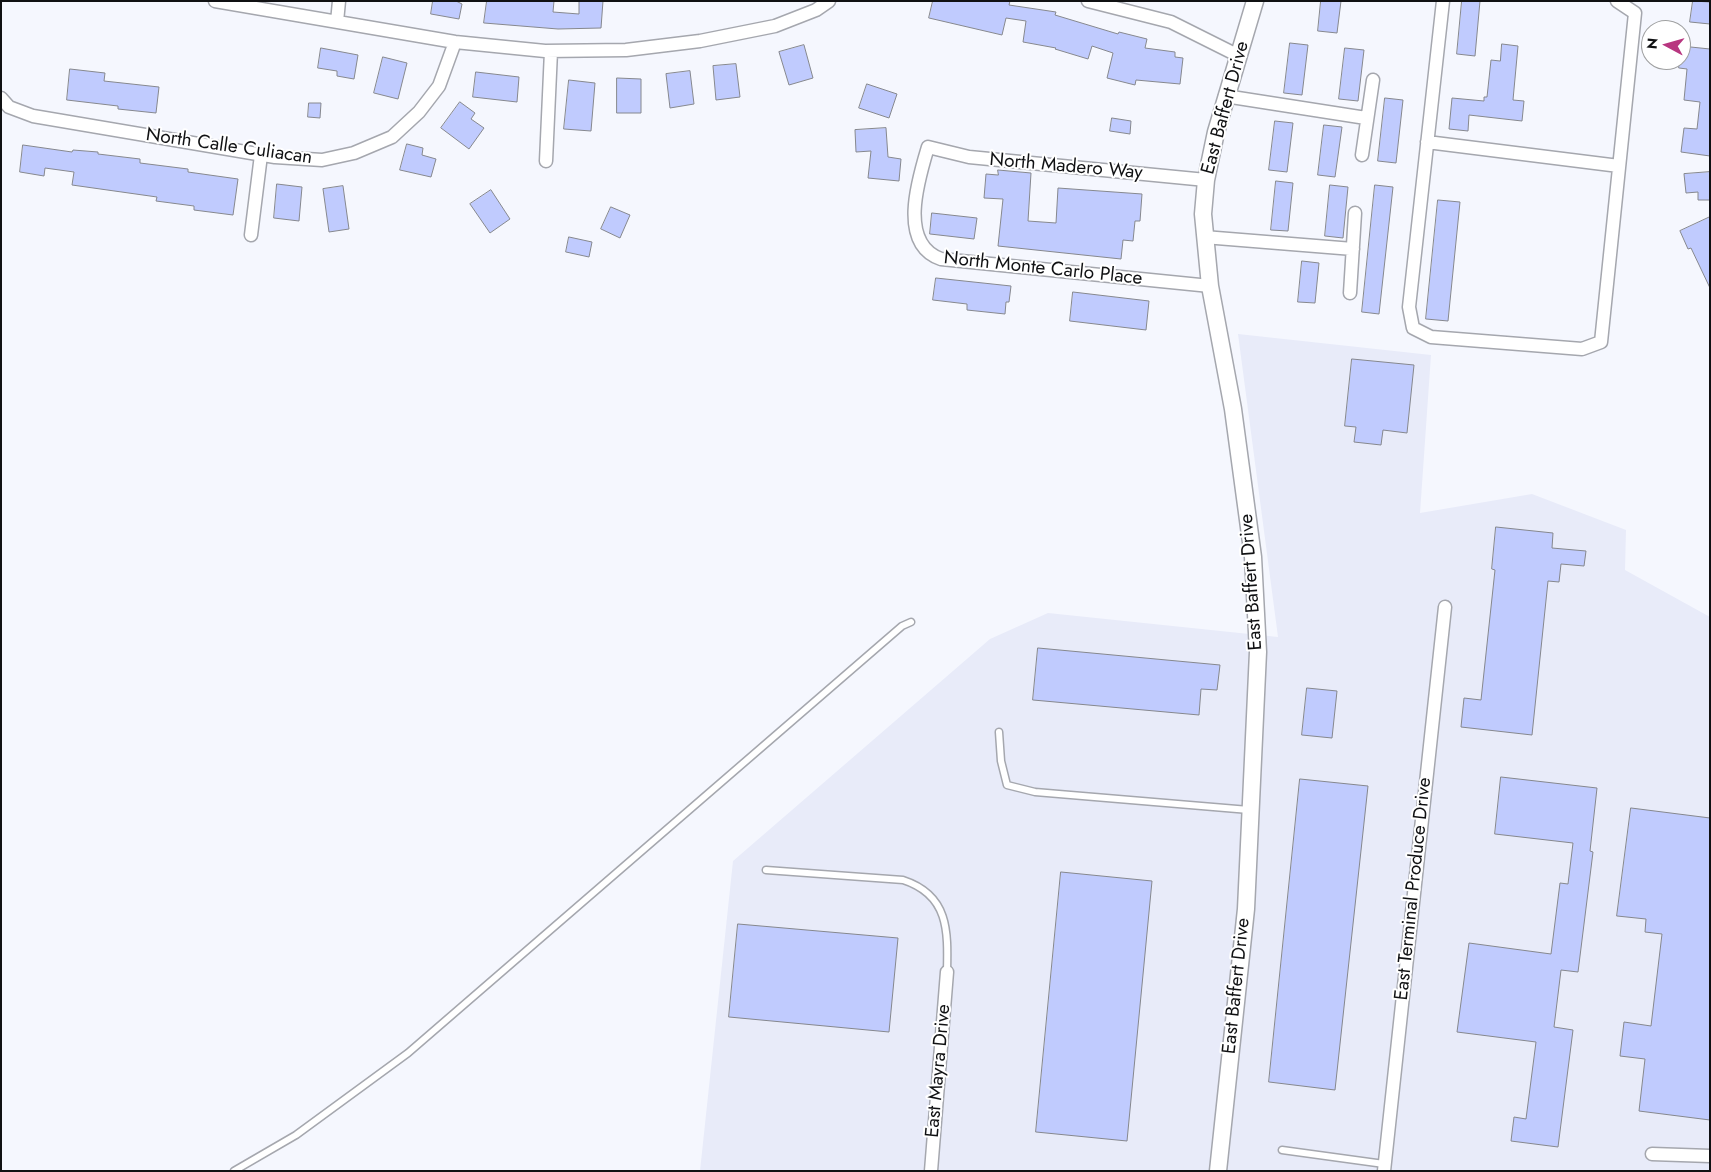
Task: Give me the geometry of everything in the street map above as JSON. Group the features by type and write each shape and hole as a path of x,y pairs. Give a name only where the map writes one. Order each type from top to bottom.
{"street":[{"path":"215,1 455,42 551,51 626,50 700,41 775,26 816,10 829,1"},
{"path":"337,22 339,1"},
{"path":"1088,1 1171,22 1239,56"},
{"name":"East Baffert Drive","path":"1218,1171 1246,909 1258,652 1253,557 1233,409 1210,286 1204,237 1206,180 1225,96 1255,1"},
{"path":"1443,1 1408,307 1413,328 1431,337 1582,349 1601,342 1635,13 1617,1"},
{"name":"North Calle Culiacan","path":"5,102 33,116 261,155 322,160 354,153 392,137 419,112 440,86 455,42"},
{"path":"546,161 551,51"},
{"path":"1362,155 1373,80"},
{"path":"1225,96 1366,118"},
{"path":"1427,142 1619,166"},
{"name":"North Madero Way","path":"928,147 969,158 1206,180"},
{"name":"North Monte Carlo Place","path":"928,147 920,172 915,217 916,233 920,246 930,256 954,262 1210,286"},
{"path":"251,235 261,155"},
{"path":"1350,293 1355,213"},
{"path":"1204,237 1353,249"},
{"name":"East Terminal Produce Drive","path":"1384,1168 1445,607"},
{"name":"East Mayra Drive","path":"931,1171 947,972"},
{"path":"1652,1154 1710,1156"}],"lane":[{"path":"234,1171 296,1135 408,1053 902,626 911,622"},
{"path":"999,732 1001,761 1007,785 1035,792 1250,810"},
{"path":"766,870 903,880 917,884 928,892 941,910 947,941 947,972"},
{"path":"1282,1150 1384,1168"}],"shaded area":[{"path":"1238,334 1431,355 1420,513 1532,494 1626,530 1625,570 1710,617 1710,1171 700,1171 733,861 990,639 1048,613 1278,637"}],"building":[{"path":"433,1 456,1 462,4 459,19 431,14"},
{"path":"487,1 554,1 553,12 579,14 579,1 603,1 601,28 558,29 484,23"},
{"path":"933,1 1010,1 1009,5 1056,12 1055,15 1118,34 1119,32 1147,39 1145,48 1175,52 1175,57 1183,58 1180,84 1136,80 1135,85 1107,78 1113,53 1092,46 1088,59 1056,48 1023,42 1026,21 1006,18 1002,35 929,18"},
{"path":"1321,1 1341,1 1337,33 1318,31"},
{"path":"1462,1 1480,1 1475,56 1457,54"},
{"path":"1693,1 1710,2 1710,24 1691,22"},
{"path":"1290,43 1308,45 1302,95 1284,93"},
{"path":"1502,44 1518,46 1513,100 1524,101 1522,121 1469,115 1468,131 1449,129 1452,98 1484,101 1484,97 1487,97 1491,60 1500,61"},
{"path":"804,45 813,78 789,85 779,52"},
{"path":"1691,47 1710,49 1710,156 1681,152 1684,128 1697,129 1700,102 1684,100 1687,70 1691,70"},
{"path":"321,48 358,55 354,79 337,76 337,71 318,68"},
{"path":"1345,48 1364,50 1358,101 1339,99"},
{"path":"383,57 407,63 398,99 374,93"},
{"path":"736,64 740,97 716,100 713,66"},
{"path":"70,69 105,73 104,81 159,87 156,113 118,109 118,106 67,100"},
{"path":"690,71 694,104 670,108 666,74"},
{"path":"476,72 519,77 517,102 473,97"},
{"path":"617,78 641,79 641,113 617,113"},
{"path":"569,80 595,83 591,131 564,129"},
{"path":"867,84 897,94 889,118 859,108"},
{"path":"1385,98 1403,100 1396,163 1378,161"},
{"path":"460,102 475,113 471,119 484,128 469,149 441,128"},
{"path":"309,103 321,103 320,118 308,117"},
{"path":"1112,118 1131,121 1130,134 1110,131"},
{"path":"1275,121 1293,123 1287,172 1269,170"},
{"path":"1324,125 1342,127 1335,177 1318,175"},
{"path":"886,128 888,157 901,159 899,181 868,178 871,151 856,152 855,130"},
{"path":"407,144 423,148 422,155 436,159 431,177 400,170"},
{"path":"23,145 72,152 73,150 98,152 98,154 140,159 140,163 188,169 188,172 238,179 233,215 194,210 194,206 156,201 157,197 72,185 74,172 45,168 44,176 20,172"},
{"path":"998,170 1031,173 1028,221 1056,223 1058,188 1142,194 1140,221 1135,221 1133,241 1123,240 1121,259 998,246 1003,199 984,198 986,174 998,175"},
{"path":"1710,172 1710,200 1698,200 1698,192 1686,193 1684,174"},
{"path":"1276,181 1293,183 1288,231 1271,230"},
{"path":"277,184 302,187 299,221 274,218"},
{"path":"1330,185 1348,187 1343,238 1325,236"},
{"path":"1375,185 1393,187 1379,314 1362,312"},
{"path":"343,186 349,229 329,232 323,189"},
{"path":"491,190 510,219 490,233 470,204"},
{"path":"1438,200 1460,202 1448,321 1426,319"},
{"path":"611,207 630,215 620,238 601,229"},
{"path":"932,213 977,218 974,239 930,234"},
{"path":"1710,217 1710,288 1691,248 1688,249 1680,231"},
{"path":"569,237 592,242 589,257 566,252"},
{"path":"1302,261 1319,263 1315,303 1298,302"},
{"path":"936,278 1011,286 1009,302 1006,302 1005,314 967,310 967,304 933,300"},
{"path":"1073,292 1149,301 1146,330 1070,321"},
{"path":"1352,359 1414,365 1407,433 1383,430 1381,445 1354,442 1356,427 1345,426"},
{"path":"1496,527 1553,533 1552,548 1586,551 1584,566 1561,564 1559,582 1548,581 1532,735 1461,727 1464,698 1481,700 1495,570 1492,569"},
{"path":"1038,648 1220,665 1217,690 1201,689 1199,715 1033,700"},
{"path":"1307,688 1337,691 1332,738 1302,735"},
{"path":"1501,777 1597,788 1590,851 1593,852 1578,972 1561,970 1554,1027 1573,1030 1558,1147 1511,1141 1514,1117 1526,1119 1536,1042 1457,1032 1469,943 1551,954 1560,883 1568,884 1573,843 1495,834"},
{"path":"1300,779 1368,786 1335,1090 1269,1082"},
{"path":"1631,808 1710,818 1710,1120 1639,1111 1645,1059 1620,1056 1624,1022 1651,1026 1662,934 1645,932 1646,919 1617,916"},
{"path":"1061,872 1152,881 1127,1141 1036,1132"},
{"path":"738,924 898,938 889,1032 729,1017"}]}
